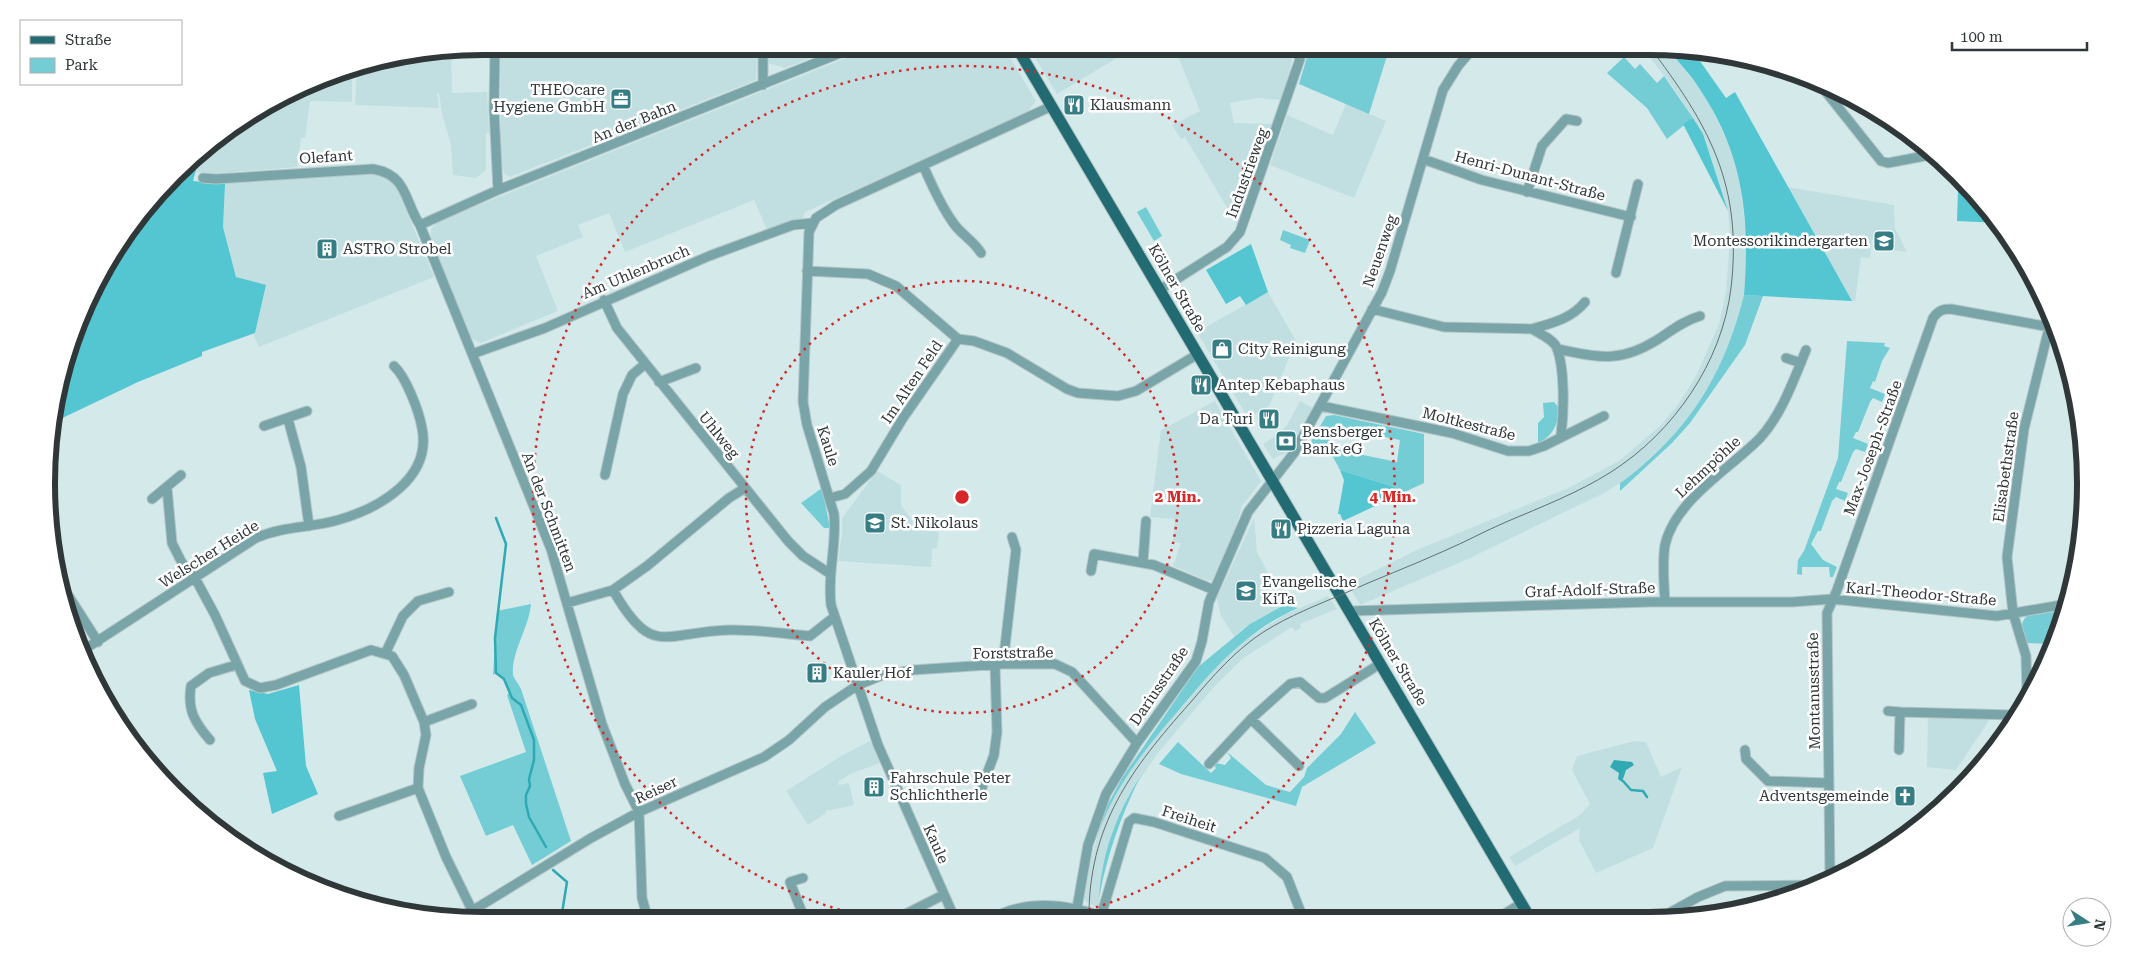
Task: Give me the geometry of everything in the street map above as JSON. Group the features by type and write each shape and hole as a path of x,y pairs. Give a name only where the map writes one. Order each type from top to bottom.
{"main road":[{"name":"Kölner Straße","path":"1021,55 1161,289 1272,482 1527,912"}],"street":[{"path":"495,55 494,109 498,190"},
{"path":"763,55 763,85"},
{"name":"An der Bahn","path":"420,225 498,190 836,55"},
{"name":"Industrieweg","path":"1161,289 1227,247 1240,232 1300,59 1298,55"},
{"name":"Neuenweg","path":"1272,482 1294,453 1321,406 1389,274 1443,90 1467,55"},
{"path":"1828,95 1881,161 1888,164 1925,156"},
{"path":"812,223 822,213 836,205 1052,106"},
{"path":"1527,192 1542,146 1566,119 1577,121"},
{"name":"Henri-Dunant-Straße","path":"1423,159 1482,180 1631,217"},
{"path":"924,165 939,200 954,224 976,245 981,253"},
{"name":"Olefant","path":"203,178 216,179 364,168 380,170 399,182 420,225"},
{"path":"1616,273 1638,184"},
{"name":"Kaule","path":"812,223 807,271 803,402 807,425 830,498 836,529 829,573 829,592 834,617 878,745 952,912"},
{"name":"Am Uhlenbruch","path":"472,354 545,328 604,300 769,234 793,225 812,223"},
{"name":"An der Schmitten","path":"420,225 551,549 602,724 625,784 639,812"},
{"path":"807,271 868,274 896,286 958,339"},
{"name":"Uhlweg","path":"604,300 617,328 745,488 793,546 817,566 829,573"},
{"path":"1372,309 1444,327 1532,329 1564,319 1576,312 1585,302"},
{"name":"Max-Joseph-Straße","path":"1832,599 1838,590 1933,318 1937,312 1943,309 2047,327"},
{"path":"1557,349 1619,358 1643,348 1685,320 1700,316"},
{"path":"1532,329 1553,342 1557,349 1564,396 1561,435"},
{"name":"Elisabethstraße","path":"2026,686 2026,656 2013,613 2007,557 2024,429 2050,335"},
{"name":"Im Alten Feld","path":"830,498 845,494 871,471 903,418 958,339 974,341 1007,354 1059,385 1073,391 1118,396 1136,392 1198,354"},
{"name":"Lehmpöhle","path":"1665,602 1665,546 1674,523 1684,507 1761,437 1781,407 1806,350"},
{"path":"1786,358 1801,363"},
{"path":"605,475 623,394 632,375 645,364"},
{"name":"Welscher Heide","path":"88,648 256,538 271,531 336,521 381,502 410,479 419,465 423,452 424,438 420,420 402,373 394,366"},
{"path":"659,382 696,368"},
{"name":"Moltkestraße","path":"1321,406 1452,433 1508,451 1528,451 1544,446 1561,435 1604,416"},
{"path":"264,426 307,411"},
{"path":"288,419 301,467 309,526"},
{"path":"152,499 181,475"},
{"name":"Dariusstraße","path":"1077,908 1088,844 1106,794 1137,744 1196,661 1214,590 1248,512 1272,482"},
{"path":"167,488 172,543 182,563 195,578 215,615 236,665 245,681 260,688 276,685 371,650 392,656 404,674 424,722 426,735 419,768 418,788 453,872 466,911"},
{"path":"567,603 612,590 647,566 729,498 745,488"},
{"path":"1143,562 1146,521"},
{"path":"980,793 994,755 997,732 999,665 1016,550 1012,538"},
{"path":"1091,571 1094,554 1143,562 1167,569 1214,590"},
{"path":"612,590 627,615 641,630 651,635 668,637 729,630 810,636 834,617"},
{"path":"385,654 403,616 418,601 449,592"},
{"name":"Graf-Adolf-Straße","path":"1350,611 1665,602 1792,602 1832,599"},
{"name":"Karl-Theodor-Straße","path":"1832,599 1973,616 1997,616 2059,605"},
{"name":"Montanusstraße","path":"1830,871 1827,613 1832,599"},
{"path":"72,602 98,642"},
{"name":"Forststraße","path":"858,684 883,676 913,670 1050,664 1068,670 1137,744"},
{"path":"1209,764 1252,719 1290,684 1302,683 1319,698 1325,698 1380,664"},
{"path":"210,740 195,722 188,701 191,686 209,673 236,665"},
{"name":"Reiser","path":"472,912 591,838 639,812 764,756 789,740 825,707 858,684"},
{"path":"424,722 472,704"},
{"path":"1888,711 2009,715"},
{"path":"1900,712 1900,750"},
{"path":"1252,719 1281,753 1300,766"},
{"path":"1745,750 1746,759 1768,780 1828,783"},
{"path":"339,816 418,788"},
{"path":"639,812 642,898 646,912"},
{"name":"Freiheit","path":"1106,912 1129,822 1134,818 1154,822 1265,858 1287,877 1301,912"},
{"path":"802,912 790,882 803,878"},
{"path":"1673,911 1698,897 1725,886 1798,884"},
{"path":"911,912 944,895"},
{"path":"1508,912 1522,903"},
{"path":"1010,912 1039,905 1077,908 1088,912"}],"shaded area":[{"path":"500,55 757,55 756,80 510,177 505,174 501,164"},
{"path":"768,55 819,55 785,68 768,63"},
{"path":"854,55 1008,55 1036,101 1026,114 805,212 803,218 768,232 754,200 625,252 609,213 578,225 583,237 536,256 558,311 481,343 471,338 431,241 431,229 439,221"},
{"path":"1033,55 1122,55 1057,94"},
{"path":"1177,55 1293,55 1289,78 1281,100 1257,98 1230,103 1234,123 1272,124 1237,224 1185,137 1181,139 1172,125 1200,111"},
{"path":"1648,55 1674,56 1700,89 1711,107 1730,147 1740,176 1747,249 1744,295 1737,323 1719,369 1692,414 1674,436 1629,477 1604,493 1468,559 1360,605 1348,584 1417,550 1568,488 1619,461 1661,425 1680,402 1696,376 1719,324 1726,293 1730,238 1728,211 1703,134 1672,86"},
{"path":"451,56 452,93 487,92 489,133 486,133 486,170 476,178 453,175 451,145 442,114 439,93 437,93 439,108 355,105 357,75 400,63"},
{"path":"1674,56 1698,58 1726,98 1735,92 1852,301 1744,295 1746,240 1741,189 1735,164 1727,140 1715,115 1690,75"},
{"path":"352,76 352,102 310,101 305,138 301,138 297,167 211,174 195,172 197,165 201,161 245,127 269,112 294,99"},
{"path":"1346,104 1386,121 1354,198 1270,165 1287,115 1333,135"},
{"path":"1693,118 1703,134 1728,211 1683,124"},
{"path":"197,165 193,181 225,184 223,227 236,277 266,285 255,333 202,352 202,356 138,382 60,419 63,400 78,346 99,294 112,269 127,245 161,201"},
{"path":"361,173 383,176 397,188 434,277 259,347 254,336 266,286 236,277 223,227 225,184"},
{"path":"1787,187 1894,205 1895,228 1907,252 1880,248 1879,241 1872,240 1870,258 1861,257 1855,301 1852,301"},
{"path":"1958,190 1971,201 1988,222 1957,221"},
{"path":"1251,244 1268,292 1246,305 1240,296 1226,304 1206,270"},
{"path":"1268,292 1296,341 1269,406 1248,418 1197,332"},
{"path":"1215,401 1261,481 1242,506 1235,530 1212,580 1208,581 1173,566 1181,543 1173,542 1175,519 1150,517 1161,430"},
{"path":"1300,401 1313,408 1290,451 1273,459 1263,444 1278,435 1287,425"},
{"path":"1340,470 1407,491 1343,521 1340,514 1338,514 1344,480"},
{"path":"877,471 901,485 901,505 918,529 939,532 937,548 932,549 931,567 838,561 842,518"},
{"path":"1254,518 1257,552 1272,580 1270,602 1284,605 1250,624 1234,636 1221,616 1217,598"},
{"path":"1328,596 1337,609 1300,624 1301,628 1295,631 1292,627 1242,659 1213,688 1157,754 1128,797 1113,830 1102,871 1099,908 1086,902 1084,899 1091,861 1100,826 1123,780 1143,751 1212,670 1238,645 1284,615"},
{"path":"299,685 306,766 318,794 272,814 263,773 277,771 255,719 249,690 268,694"},
{"path":"1928,717 1990,719 1956,770 1927,767"},
{"path":"870,741 880,763 850,774 838,782 839,785 849,783 854,805 826,811 826,813 808,825 786,791 843,755"},
{"path":"1634,741 1646,742 1661,777 1682,767 1653,848 1596,873 1579,840 1580,828 1515,866 1509,857 1580,815 1590,804 1572,770 1577,756"},
{"path":"1614,760 1632,762 1634,765 1626,770 1622,782 1618,779 1619,773 1610,767"}],"green space":[{"path":"1308,55 1387,55 1369,114 1299,84"},
{"path":"1624,57 1635,69 1640,64 1657,83 1664,76 1693,118 1667,139 1647,108 1607,73"},
{"path":"1146,207 1162,236 1154,241 1137,212"},
{"path":"1283,230 1310,240 1305,253 1290,248 1291,245 1280,240"},
{"path":"1744,295 1763,296 1745,345 1690,423 1672,443 1620,491 1620,483 1658,451 1689,417 1713,379 1731,338"},
{"path":"1847,341 1885,343 1884,346 1890,348 1882,361 1875,382 1873,381 1870,388 1885,394 1882,402 1873,398 1870,402 1858,432 1856,432 1853,438 1868,444 1865,452 1856,449 1853,452 1841,482 1839,482 1836,489 1848,493 1845,501 1836,497 1832,501 1821,531 1818,531 1811,544 1823,560 1837,567 1833,577 1830,577 1829,567 1802,567 1802,575 1797,574 1798,560 1804,551 1838,458"},
{"path":"1554,402 1559,408 1556,425 1547,437 1538,443 1538,423 1544,417 1543,403"},
{"path":"1334,415 1424,434 1424,483 1407,491 1340,470 1333,457 1305,452 1326,416","holes":["1343,429 1400,440 1397,462 1329,448 1330,430"]},
{"path":"822,488 830,528 824,528 801,503"},
{"path":"531,604 530,613 517,649 513,675 521,689 571,841 532,865 513,825 486,836 460,776 526,752 507,695 509,693 504,679 496,673 493,675 497,611"},
{"path":"1284,605 1298,608 1263,627 1232,652 1204,680 1154,739 1122,784 1098,834 1107,806 1122,778 1198,667 1250,624"},
{"path":"2057,611 2045,644 2027,643 2022,625 2027,616"},
{"path":"1355,712 1376,743 1302,787 1296,806 1181,774 1159,764 1178,742 1211,773 1216,768 1213,764 1225,765 1231,758 1227,752 1266,785 1290,792 1304,777 1307,768 1341,734"},
{"path":"1140,777 1115,836 1099,898 1103,865 1117,820"}],"waterway":[{"path":"496,518 506,544 495,638 496,673 504,679 512,698 521,705 534,740 534,760 529,779 530,786 526,795 526,804 529,817 546,847"},
{"path":"1623,781 1631,790 1643,791 1647,797"},
{"path":"553,870 567,882 562,912"}],"tram line":[{"path":"1089,912 1096,855 1105,827 1117,801 1132,776 1169,727 1216,673 1244,646 1265,631 1293,616 1452,548 1498,525 1586,487 1634,456 1655,437 1691,393 1706,368 1726,316 1731,288 1732,218 1726,187 1717,158 1704,130 1689,103 1656,55"}],"place":[{"name":"THEOcare Hygiene GmbH","path":"621,99"},
{"name":"Klausmann","path":"1074,105"},
{"name":"Montessorikindergarten","path":"1884,241"},
{"name":"ASTRO Strobel","path":"327,249"},
{"name":"City Reinigung","path":"1222,349"},
{"name":"Antep Kebaphaus","path":"1201,385"},
{"name":"Da Turi","path":"1269,419"},
{"name":"Bensberger Bank eG","path":"1286,441"},
{"name":"St. Nikolaus","path":"875,523"},
{"name":"Pizzeria Laguna","path":"1281,529"},
{"name":"Evangelische KiTa","path":"1246,591"},
{"name":"Kauler Hof","path":"817,673"},
{"name":"Fahrschule Peter Schlichtherle","path":"874,787"},
{"name":"Adventsgemeinde","path":"1905,796"}]}
